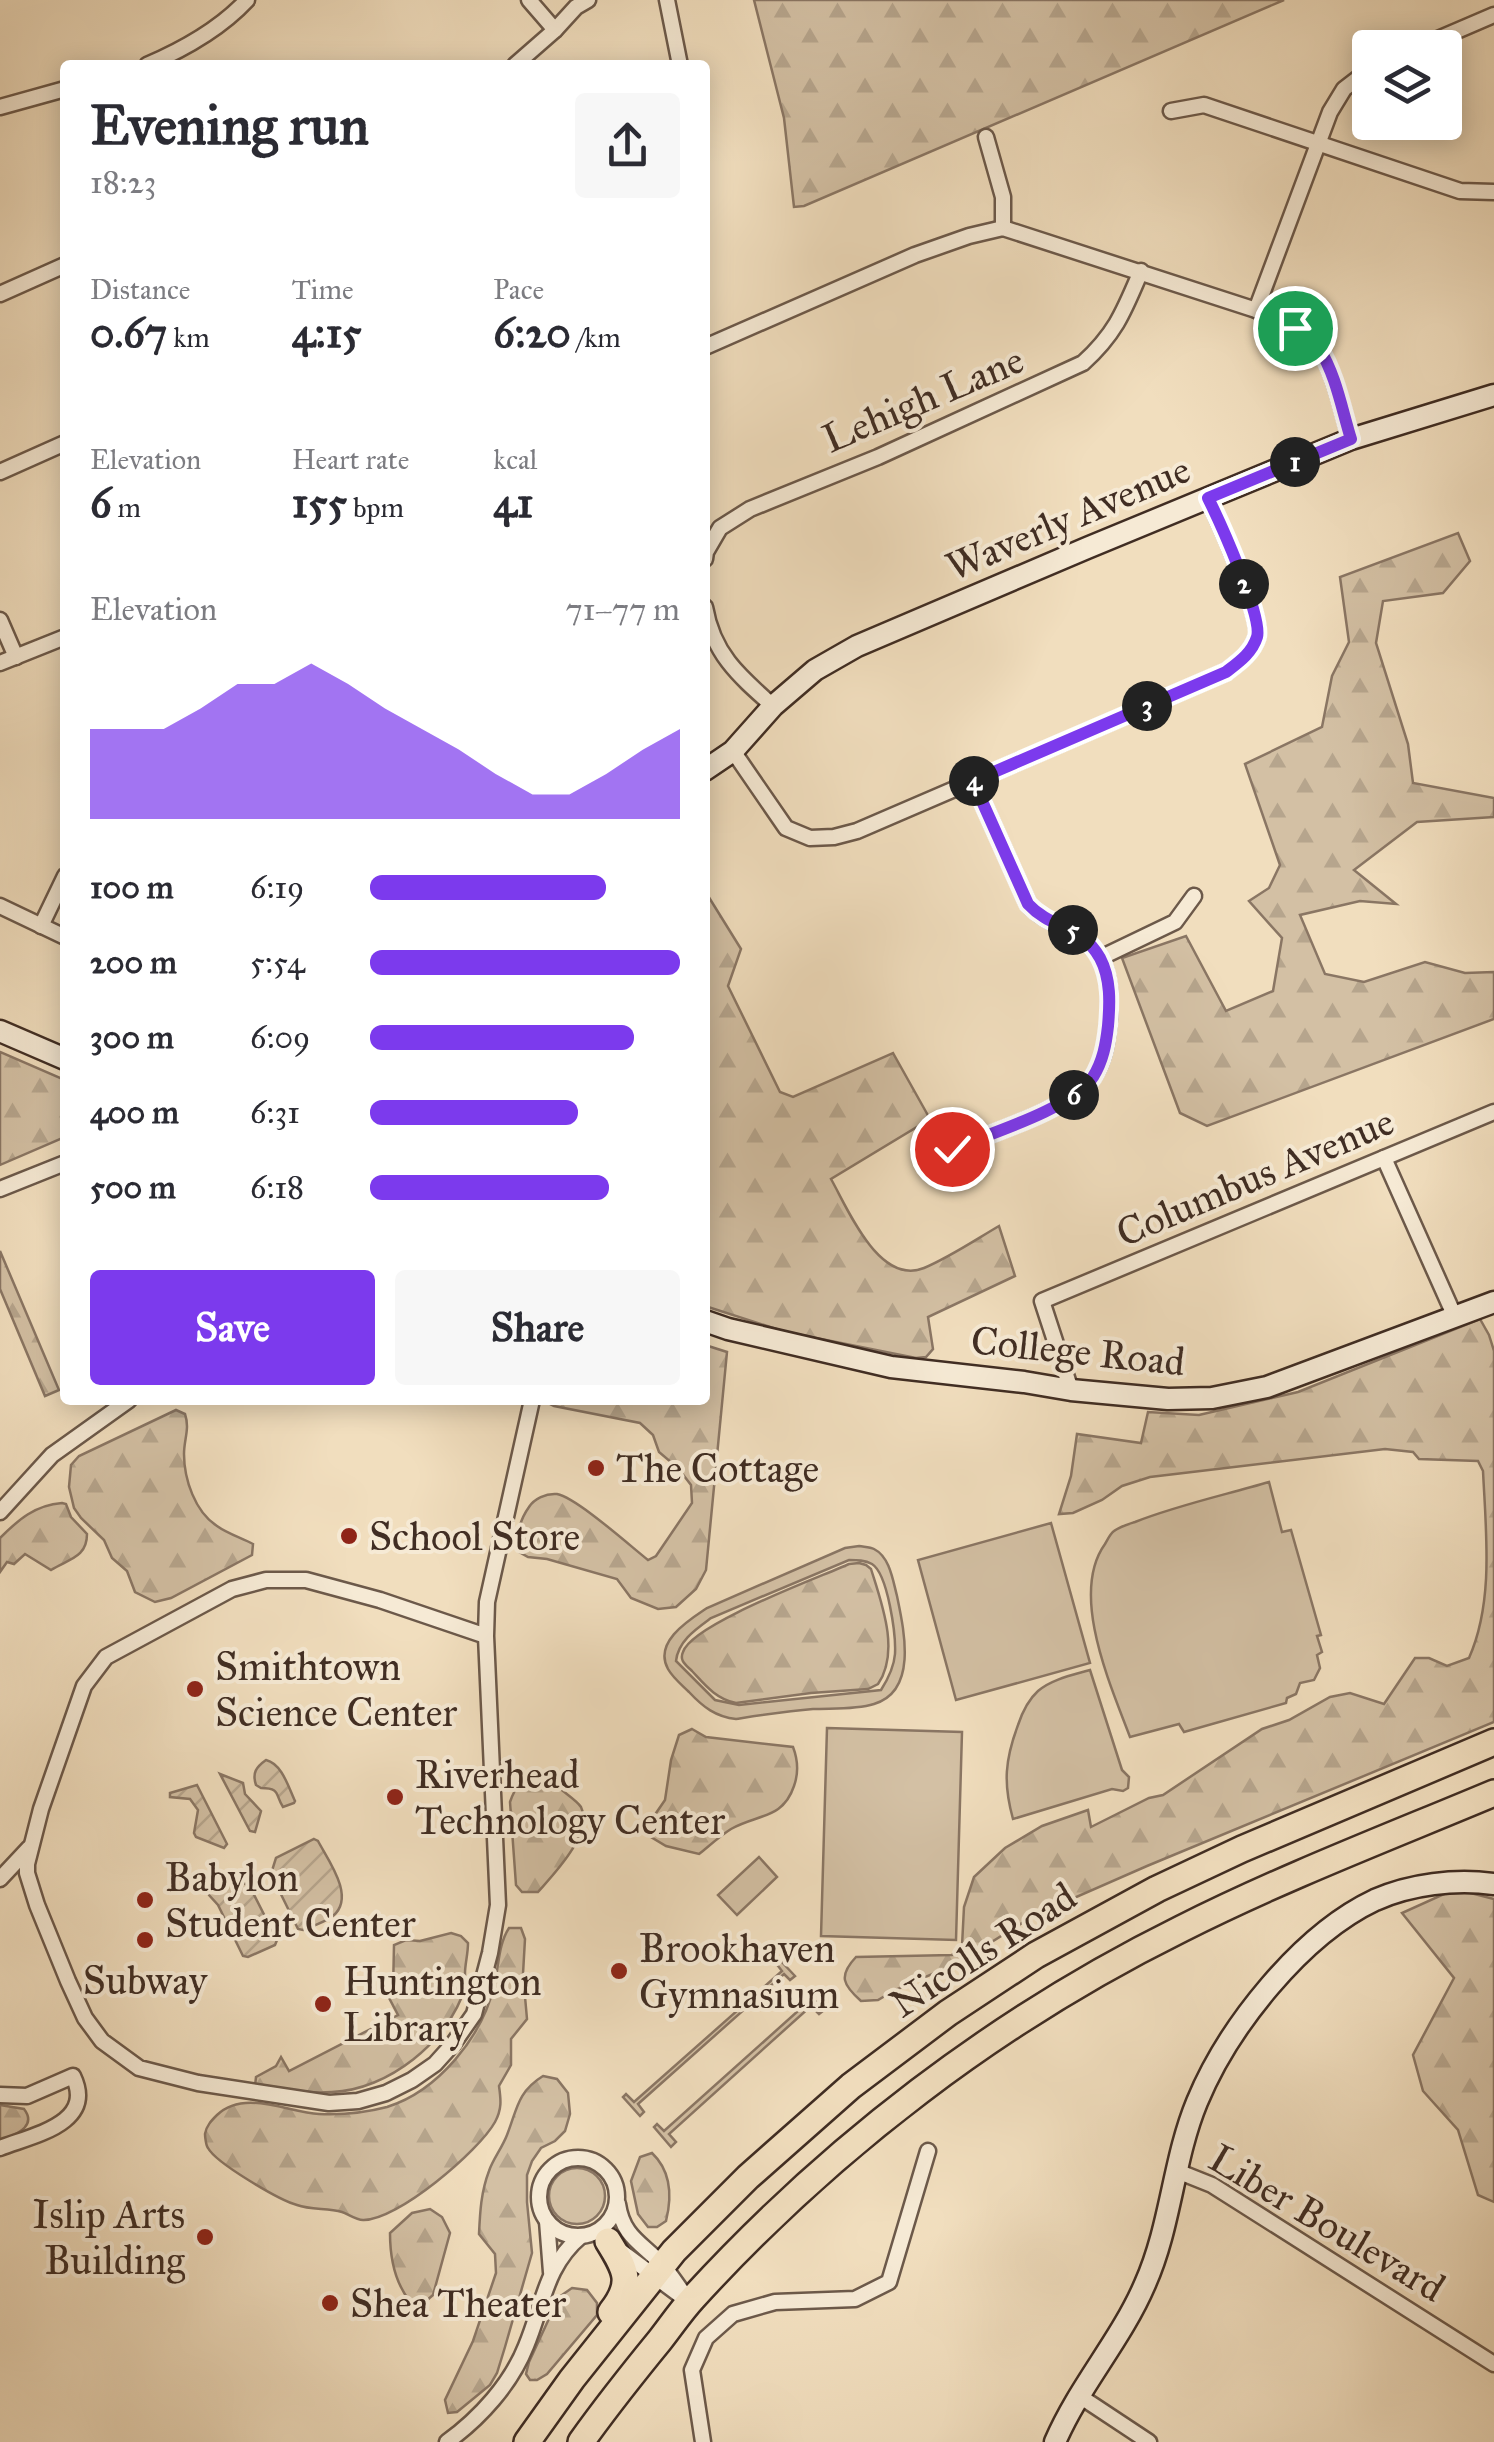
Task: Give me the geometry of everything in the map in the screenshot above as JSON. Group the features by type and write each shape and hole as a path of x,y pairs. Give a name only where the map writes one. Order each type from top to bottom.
{"highway":[{"name":"Nicolls Road","path":"525,2442 674,2251 748,2177 850,2086 948,2013 1036,1955 1200,1868 1494,1742"},
{"name":"Nicolls Road","path":"581,2442 690,2302 782,2209 864,2134 944,2073 1102,1970 1182,1928 1494,1792"},
{"path":"525,2442 550,2390 625,2292 623,2266 592,2238"}],"street":[{"path":"157,60 198,38 247,0"},
{"path":"529,0 555,30"},
{"path":"520,60 588,0"},
{"path":"667,0 679,60"},
{"path":"1457,30 1494,14"},
{"path":"1256,310 1330,112 1352,83"},
{"path":"0,107 60,90"},
{"path":"1171,111 1204,106 1460,191 1494,192"},
{"path":"986,137 1003,197 1003,228"},
{"path":"710,345 914,255 1003,228 1256,310 1295,328 1319,348 1351,439"},
{"path":"0,294 60,268"},
{"name":"Lehigh Lane","path":"710,545 720,528 750,509 878,458 1084,363 1119,322 1141,271"},
{"name":"Waverly Avenue","path":"710,767 733,751 773,706 815,670 856,646 1351,439 1494,395"},
{"path":"0,472 60,445"},
{"path":"733,751 786,828 810,838 834,837 1226,672 1249,653 1256,639 1257,618 1208,498"},
{"path":"0,620 16,656"},
{"path":"710,625 717,648 773,706"},
{"path":"0,663 60,639"},
{"path":"952,1149 1063,1103 1084,1087 1103,1056 1110,1005 1100,958 1078,932 1054,924 1028,904 973,781"},
{"path":"41,926 60,886"},
{"path":"1100,958 1175,922 1194,896"},
{"path":"0,906 60,934"},
{"path":"0,1031 60,1057"},
{"name":"Columbus Avenue","path":"1071,1390 1042,1301 1494,1112"},
{"path":"1384,1158 1455,1317"},
{"path":"0,1189 60,1165"},
{"name":"College Road","path":"710,1323 891,1367 1071,1390 1168,1399 1212,1398 1268,1387 1494,1302"},
{"path":"0,1512 52,1455 122,1405"},
{"path":"486,1636 306,1580 266,1580 232,1589 107,1656 84,1686 30,1848 27,1874 85,2018 102,2041 139,2068 198,2083 328,2103 358,2101 386,2093 435,2064 474,2014 498,1904 486,1602 531,1405"},
{"path":"0,1879 30,1848"},
{"path":"1055,2442 1078,2395 1144,2288 1160,2243 1197,2102 1238,2028 1314,1942 1374,1900 1440,1884 1494,1884"},
{"path":"0,2095 27,2096 73,2076 78,2086 76,2109 71,2116 50,2129 0,2148"},
{"path":"703,2442 692,2370 706,2338 733,2314 775,2302 855,2299 889,2282 928,2151"},
{"path":"551,2272 540,2187 552,2167 563,2161 574,2158 597,2162 613,2179 625,2229 658,2272 690,2302"},
{"name":"Liber Boulevard","path":"1177,2172 1212,2184 1494,2364"},
{"path":"447,2442 472,2423 514,2372 551,2272 570,2245 592,2238 604,2227 617,2201"},
{"path":"546,2220 564,2234 592,2238 658,2272"},
{"path":"1078,2395 1149,2442"}],"green space":[{"path":"754,0 1284,0 794,207 784,118"},
{"path":"1458,533 1470,561 1443,593 1383,601 1376,643 1408,744 1413,783 1494,798 1494,817 1417,822 1354,870 1396,904 1360,901 1300,915 1325,974 1364,982 1425,962 1465,973 1494,972 1494,1019 1207,1126 1180,1113 1122,958 1186,936 1226,1011 1273,991 1282,938 1249,901 1269,888 1280,865 1245,764 1322,727 1332,676 1349,642 1340,577"},
{"path":"710,899 741,949 728,986 780,1092 793,1097 893,1053 930,1119 831,1179 867,1242 893,1266 908,1271 953,1254 999,1226 1015,1276 928,1317 933,1349 926,1357 786,1332 710,1308"},
{"path":"0,1052 60,1078 60,1139 0,1165"},
{"path":"0,1251 59,1390 45,1396 0,1289"},
{"path":"1480,1319 1494,1351 1494,1722 1035,1915 958,1963 878,2000 861,2001 845,1980 856,1957 952,1955 962,1946 964,1907 974,1877 1005,1848 1042,1826 1088,1810 1091,1827 1163,1795 1262,1729 1289,1720 1330,1697 1350,1693 1384,1704 1415,1658 1429,1658 1447,1666 1469,1658 1485,1591 1483,1471 1478,1461 1419,1459 1413,1452 1385,1449 1150,1477 1122,1486 1073,1513 1059,1514 1071,1476 1077,1434 1141,1443 1148,1412 1199,1415 1298,1392"},
{"path":"710,1347 727,1352 706,1570 696,1589 676,1607 658,1609 631,1598 617,1579 519,1552 523,1518 534,1501 549,1494 566,1497 590,1513 648,1560 656,1556 692,1503 691,1485 659,1452 653,1435 640,1423 554,1406 710,1405"},
{"path":"176,1410 185,1414 185,1464 197,1504 217,1526 253,1544 252,1555 171,1598 155,1602 135,1592 127,1571 112,1558 104,1540 74,1508 69,1487 71,1465 79,1456"},
{"path":"1269,1482 1282,1532 1291,1530 1321,1635 1317,1636 1322,1652 1317,1655 1320,1668 1314,1680 1300,1683 1296,1694 1287,1698 1286,1703 1184,1732 1179,1724 1130,1737 1104,1667 1092,1614 1095,1565 1105,1544 1113,1532 1124,1526"},
{"path":"62,1503 87,1534 80,1553 51,1570 25,1554 14,1564 7,1562 0,1572 0,1538 28,1514"},
{"path":"1051,1523 1090,1663 956,1700 918,1560"},
{"path":"845,1548 874,1549 884,1558 892,1577 903,1625 905,1658 897,1686 888,1697 859,1707 736,1719 705,1707 670,1672 665,1650 675,1633 691,1619 707,1608","holes":["849,1560 861,1560 878,1570 890,1606 895,1654 881,1690 739,1705 715,1700 676,1661 684,1642 711,1618"]},
{"path":"859,1563 871,1569 887,1628 888,1657 878,1684 868,1689 736,1703 711,1691 684,1663 683,1652 708,1628 785,1591"},
{"path":"1090,1670 1122,1770 1129,1777 1128,1788 1112,1789 1013,1819 1008,1761 1026,1707 1050,1683"},
{"path":"827,1728 962,1732 956,1940 821,1936"},
{"path":"692,1729 706,1737 793,1747 797,1766 794,1786 783,1805 731,1829 699,1854 666,1846 651,1837 652,1819 665,1800 679,1735"},
{"path":"266,1760 280,1771 294,1803 283,1807 275,1791 256,1785 256,1771"},
{"path":"536,1773 578,1803 584,1817 577,1841 553,1875 538,1892 522,1892 516,1885 510,1802 519,1784"},
{"path":"220,1774 243,1783 245,1794 261,1811 255,1832 250,1831"},
{"path":"197,1785 227,1844 224,1848 196,1837 198,1810 190,1799 170,1797 170,1793"},
{"path":"314,1839 333,1868 342,1899 333,1916 303,1930 298,1929 271,1874 276,1858"},
{"path":"759,1857 777,1877 737,1915 718,1895"},
{"path":"234,1880 249,1885 277,1940 275,1945 248,1957 243,1956 209,1895"},
{"path":"1455,1889 1494,1899 1494,2202 1478,2195 1458,2130 1423,2091 1413,2055 1454,1978 1402,1913"},
{"path":"509,1928 521,1928 525,1939 527,2019 511,2039 511,2065 499,2086 495,2122 472,2150 436,2182 396,2209 363,2220 288,2202 213,2155 205,2134 210,2123 228,2107 253,2103 319,2114 353,2113 387,2107 424,2089 455,2060 479,2024"},
{"path":"451,1933 468,1943 467,1981 445,2027 413,2060 353,2089 313,2092 255,2086 256,2077 276,2066 281,2057 289,2071 398,2015 387,1994 393,1991 394,1945"},
{"path":"779,1959 795,1976 790,1980 784,1974 638,2104 644,2112 640,2116 623,2097 626,2094 634,2102 782,1971 775,1962"},
{"path":"807,1992 824,2010 819,2014 811,2006 669,2134 676,2142 671,2147 654,2127 657,2124 664,2131 808,2002 803,1995"},
{"path":"543,2076 557,2079 568,2093 570,2114 565,2131 541,2148 527,2175 532,2253 497,2373 490,2385 457,2412 448,2413 445,2400 473,2341 496,2273 495,2254 479,2234 486,2179 523,2095"},
{"path":"0,2105 24,2109 28,2121 22,2130 0,2142"},
{"path":"652,2153 663,2168 669,2194 666,2221 657,2227 648,2227 638,2214 631,2181 640,2157"},
{"path":"577,2168 597,2176 605,2196 597,2216 577,2224 557,2216 549,2196 557,2176"},
{"path":"430,2209 442,2217 450,2233 433,2295 425,2302 409,2300 394,2268 390,2233 412,2213"},
{"path":"572,2288 587,2290 597,2303 597,2315 547,2374 530,2380 526,2374 529,2362 559,2297"}],"place":[{"name":"The Cottage","path":"596,1468"},
{"name":"School Store","path":"349,1536"},
{"name":"Smithtown Science Center","path":"195,1689"},
{"name":"Riverhead Technology Center","path":"395,1797"},
{"name":"Babylon Student Center","path":"145,1900"},
{"name":"Subway","path":"145,1940"},
{"name":"Brookhaven Gymnasium","path":"619,1971"},
{"name":"Huntington Library","path":"323,2004"},
{"name":"Islip Arts Building","path":"205,2237"},
{"name":"Shea Theater","path":"330,2303"}],"route":[{"path":"952,1149 1063,1103 1084,1087 1103,1056 1110,1005 1100,958 1085,939 1078,932 1044,918 1028,904 973,781 1226,672 1249,653 1256,639 1257,618 1208,498 1351,439 1319,348 1295,328"}]}
